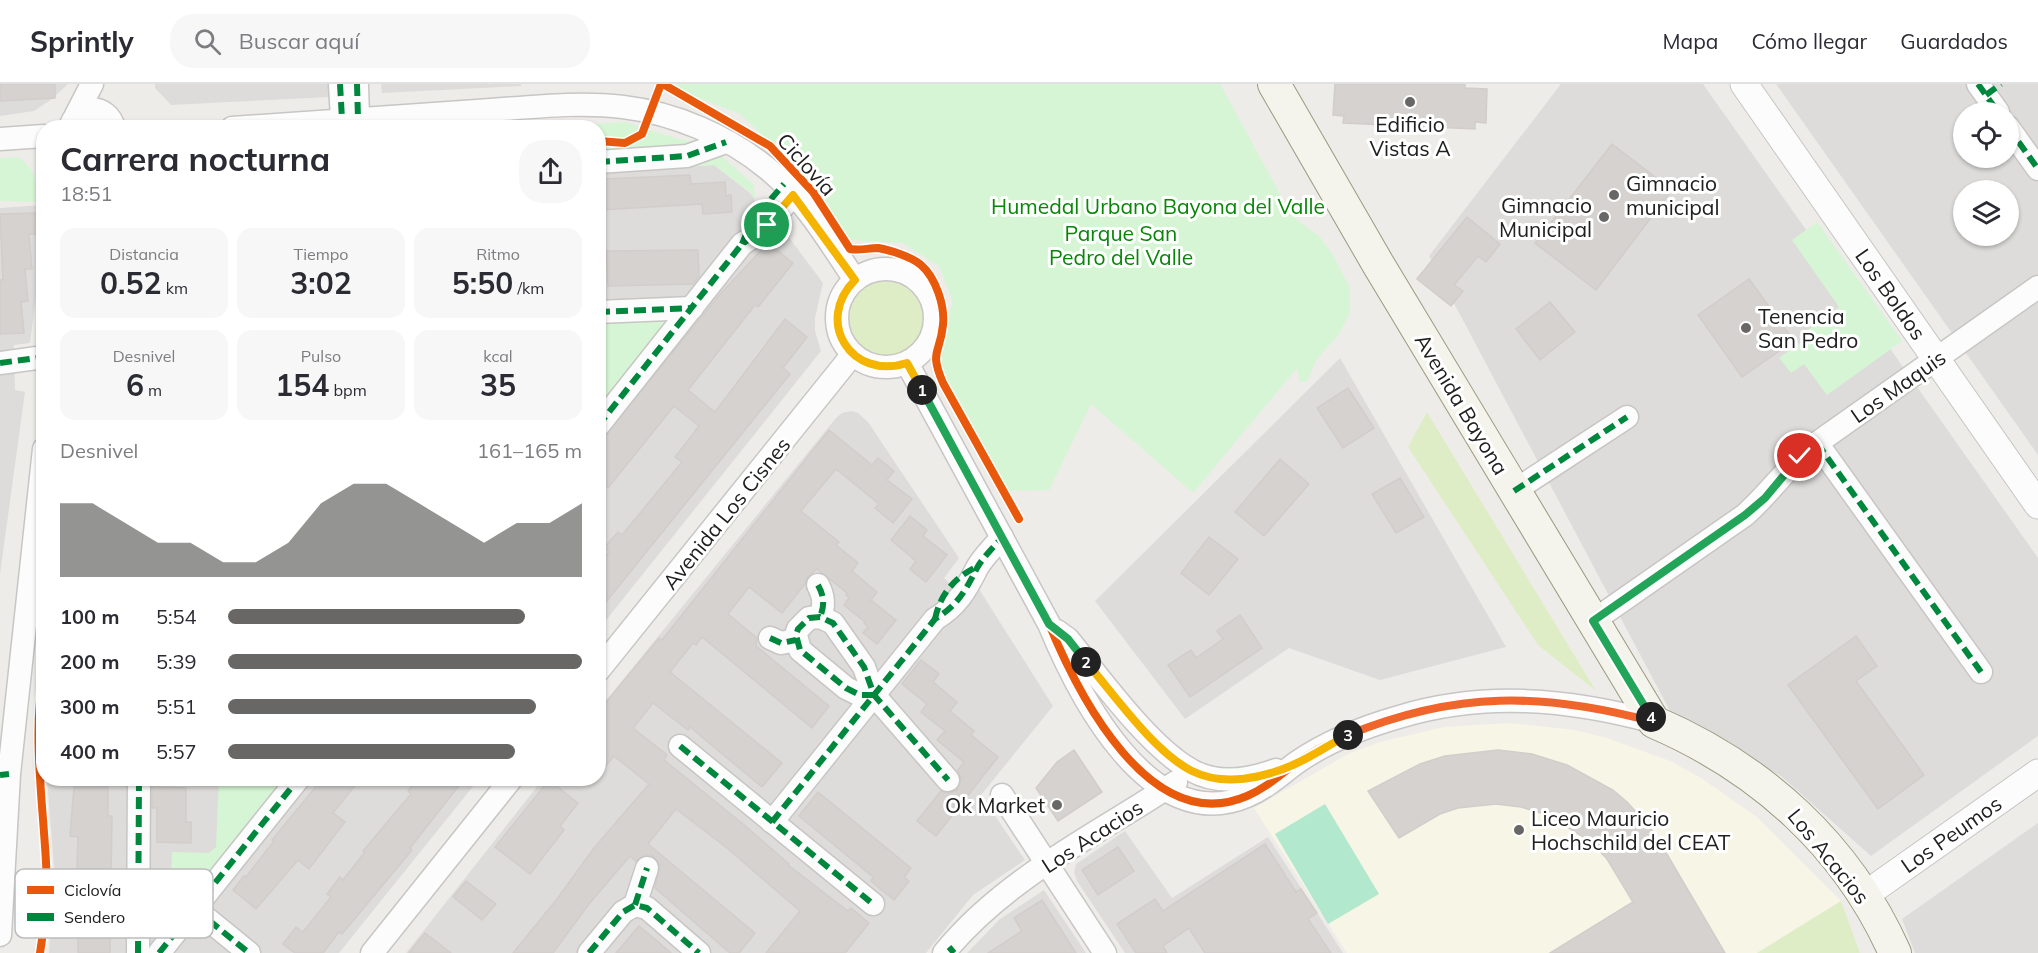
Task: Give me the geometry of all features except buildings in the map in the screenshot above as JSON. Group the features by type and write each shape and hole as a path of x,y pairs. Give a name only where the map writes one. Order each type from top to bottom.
{"main road":[{"name":"Avenida Bayona","path":"1274,84 1378,264 1654,722"},
{"name":"Los Acacios","path":"1654,722 1721,754 1781,799 1816,833 1864,895 1895,953"}],"street":[{"path":"74,120 92,84"},
{"path":"105,84 111,120"},
{"path":"340,84 350,119"},
{"path":"350,119 357,84"},
{"name":"Los Boldos","path":"1744,84 2038,504"},
{"path":"337,120 530,108 622,107 675,118 746,153 789,189 855,280"},
{"path":"74,120 82,110 97,109 109,120"},
{"path":"0,139 36,137"},
{"path":"606,161 687,156 726,142"},
{"path":"2019,142 2038,169"},
{"path":"606,416 742,244 752,222 789,189"},
{"path":"891,269 915,278 930,295 935,310 933,335 926,347 907,363 896,366 873,365 853,354 843,340 837,322 841,298 855,280 866,273 891,269"},
{"name":"Los Maquis","path":"1593,621 1745,515 1765,498 1788,468 1817,442 2038,287"},
{"path":"606,312 692,308"},
{"name":"Avenida Los Cisnes","path":"606,661 853,354"},
{"path":"0,363 36,358"},
{"path":"907,363 1049,624 1076,681 1105,727 1129,760 1164,789 1191,771"},
{"path":"1514,490 1627,417"},
{"path":"1817,442 1981,672"},
{"path":"0,935 4,775 36,513"},
{"path":"772,822 935,620 937,609 946,591 958,578 978,566 1002,537"},
{"path":"818,585 823,597 823,610 820,617"},
{"path":"874,695 860,694 846,688 800,650 796,640 798,629 806,620 820,617 833,623 864,667 874,695 948,780"},
{"path":"1049,624 1068,639 1166,751 1191,771 1235,780 1295,764"},
{"path":"770,638 781,643 796,640"},
{"name":"Los Acacios","path":"949,951 975,918 992,903 1164,789 1194,802 1233,801 1269,784 1295,764 1325,747 1368,727 1422,711 1465,702 1516,699 1579,705 1654,722"},
{"path":"1105,727 1126,708"},
{"path":"680,746 873,904"},
{"name":"Los Peumos","path":"1864,895 2038,772"},
{"path":"138,869 139,786"},
{"path":"213,886 293,786"},
{"path":"372,953 506,786"},
{"path":"1002,795 1105,953"},
{"path":"589,953 623,912 635,905 647,868"},
{"path":"635,905 647,908 699,953"},
{"path":"213,924 249,953"},
{"path":"159,953 171,938"}],"shaded area":[{"path":"0,84 68,84 34,111 0,116"},
{"path":"155,84 331,84 331,97 171,105 155,88"},
{"path":"381,84 521,84 521,86 382,93"},
{"path":"1561,84 1703,84 2038,558 2038,736 1871,856 1781,776 1670,711 1429,256"},
{"path":"1776,84 2038,84 2038,455"},
{"path":"714,165 750,193 755,200 751,210 767,225 779,224 823,283 815,318 815,331 821,351 606,620 606,172"},
{"path":"36,205 36,297 30,343 14,345 15,390 25,392 0,574 0,208"},
{"path":"1340,358 1506,647 1380,680 1289,648 1185,719 1095,601"},
{"path":"852,411 858,413 868,422 959,558 944,578 969,601 979,589 1053,706 981,795 1025,860 973,895 926,953 406,953 537,786 606,786 606,700 842,413"},
{"name":"Liceo Mauricio Hochschild del CEAT","path":"1510,723 1575,730 1607,738 1670,761 1701,778 1758,818 1841,901 1757,953 1347,953 1254,808 1350,753 1380,742 1444,727"},
{"path":"48,786 473,786 339,953 49,953 50,938 213,938 213,869 54,869"},
{"path":"2038,823 2038,953 1915,953 1902,919"},
{"path":"1125,831 1172,898 1268,837 1343,953 1125,953 1077,881 1074,872 1076,864"},
{"path":"1044,890 1086,953 967,953 1000,919"}],"green space":[{"name":"Parque San Pedro del Valle","path":"663,84 1220,84 1292,216 1320,237 1333,255 1350,288 1350,312 1339,334 1317,359 1307,381 1300,382 1297,368 1193,493 1091,404 1049,490 998,491 929,357 953,302 939,266 903,243 850,240 778,150 740,114"},
{"path":"625,122 678,139 708,144 754,185 755,200 750,192 714,165 606,172 606,123"},
{"path":"18,157 28,166 34,176 36,202 0,201 0,158"},
{"path":"1817,222 1902,341 1827,395 1804,364 1791,373 1779,358 1803,341 1799,336 1839,307 1792,240"},
{"path":"885,278 900,281 913,289 921,302 924,317 921,332 913,345 900,353 885,356 870,353 857,345 849,332 846,317 849,302 857,289 870,281"},
{"path":"606,319 667,319 606,400"},
{"path":"1427,412 1596,691 1538,645 1408,447"},
{"path":"219,786 279,786 213,870 171,869 172,852 209,853 216,847"},
{"path":"1325,804 1379,894 1328,924 1275,834"},
{"path":"1841,901 1860,953 1757,953"}],"marked path":[{"path":"340,84 342,119"},
{"path":"357,84 358,118"},
{"path":"1978,84 1991,102"},
{"path":"1986,95 2001,84"},
{"path":"606,161 687,156 726,142"},
{"path":"2019,142 2038,169"},
{"path":"742,244 751,222 784,184"},
{"path":"606,416 742,244 762,231 793,195"},
{"path":"606,312 692,308"},
{"path":"0,363 36,358"},
{"path":"1514,491 1627,417"},
{"path":"1817,443 1981,672"},
{"path":"772,822 935,619 960,597 979,564 1002,537"},
{"path":"935,619 937,610 950,587 962,575 978,566"},
{"path":"818,585 823,601 820,617"},
{"path":"874,695 860,695 846,688 800,650 796,635 798,629 809,618 820,617 833,623 864,667 874,695 948,780"},
{"path":"770,638 781,643 796,640"},
{"path":"680,746 873,904"},
{"path":"0,775 9,774"},
{"path":"138,869 139,786"},
{"path":"213,886 293,786"},
{"path":"635,905 647,868"},
{"path":"589,953 623,912 635,905 647,908 699,953"},
{"path":"213,924 249,953"},
{"path":"138,938 138,953"},
{"path":"159,953 171,938"},
{"path":"949,947 954,953"}],"cycle path":[{"path":"606,142 625,143 642,134 661,84"},
{"name":"Ciclovía","path":"663,84 770,146 813,192 850,249 878,248 901,254 921,265 931,277 943,309 942,335 936,358 939,372 1019,519"},
{"path":"907,363 1099,720 1122,752 1149,778 1179,797 1212,804 1247,796 1320,748 1372,725 1431,709 1495,701 1526,701 1590,708 1654,722"},
{"path":"41,786 46,869"},
{"path":"40,953 42,938"}],"place":[{"name":"Edificio Vistas A","path":"1410,102"},
{"name":"Gimnacio municipal","path":"1614,195"},
{"name":"Gimnacio Municipal","path":"1604,217"},
{"name":"Tenencia San Pedro","path":"1746,328"},
{"name":"Ok Market","path":"1057,805"},
{"name":"Liceo Mauricio Hochschild del CEAT","path":"1519,830"}],"route":[{"path":"767,225 793,195 855,280 841,298 838,310 837,322 845,345 862,361 873,365 885,367 907,363 1049,624 1068,639 1147,733 1166,751 1191,771 1212,777 1235,780 1268,773 1295,764 1346,736 1368,727 1400,716 1465,702 1516,699 1579,705 1654,722 1593,621 1745,515 1765,498 1800,456"}],"park label":[{"name":"Humedal Urbano Bayona del Valle","path":"1158,206"}]}
